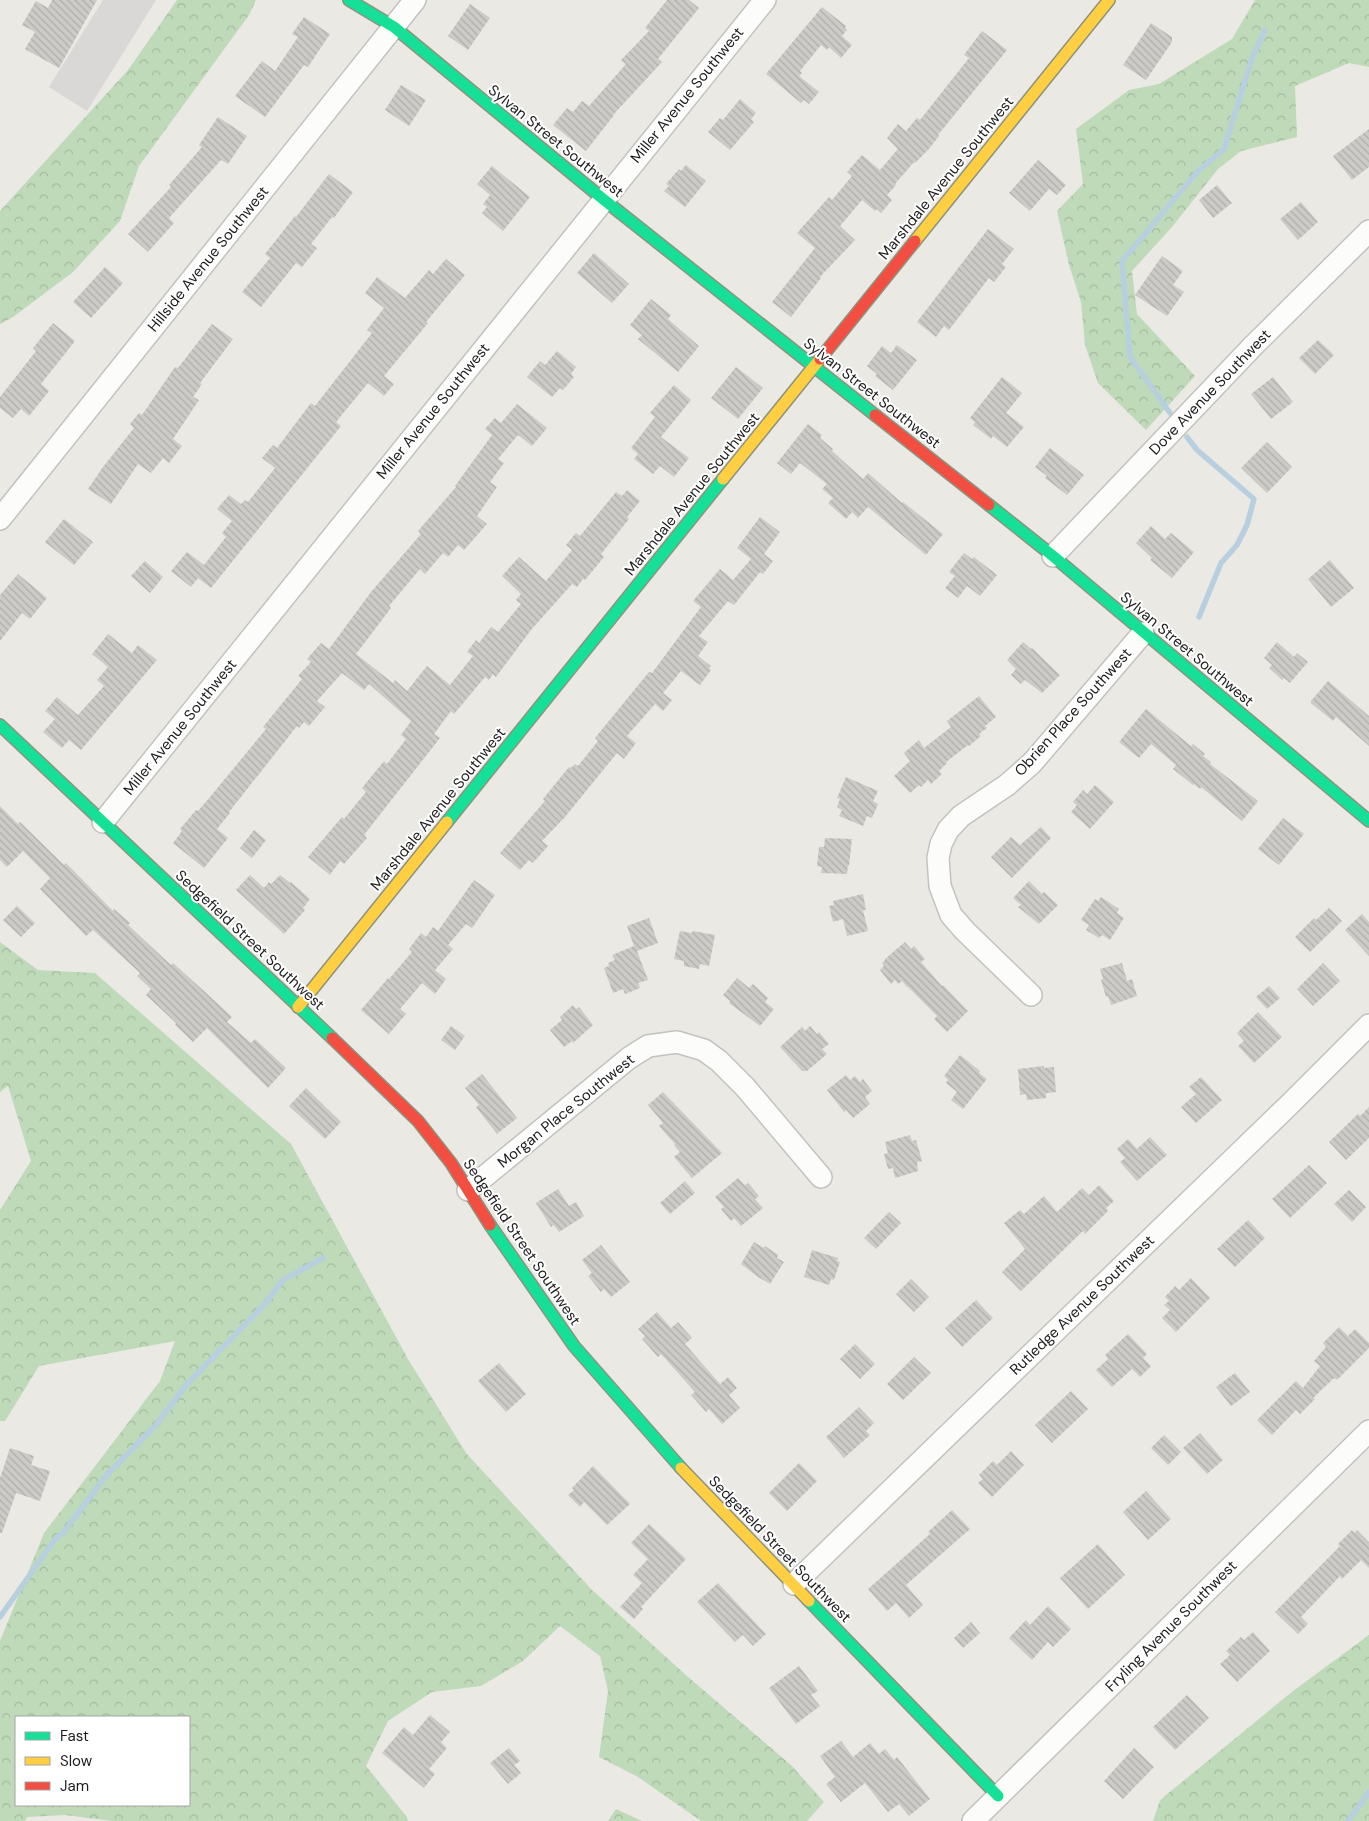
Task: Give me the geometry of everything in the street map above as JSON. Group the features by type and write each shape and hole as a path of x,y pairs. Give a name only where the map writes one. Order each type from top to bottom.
{"street":[{"name":"Sylvan Street Southwest","path":"349,0 394,27 603,199 1053,556 1369,820"},
{"name":"Hillside Avenue Southwest","path":"0,519 416,0"},
{"name":"Miller Avenue Southwest","path":"103,822 765,0"},
{"name":"Marshdale Avenue Southwest","path":"298,1007 1109,0"},
{"name":"Dove Avenue Southwest","path":"1053,556 1253,346 1369,231"},
{"name":"Obrien Place Southwest","path":"1031,995 951,915 940,886 938,858 941,844 948,830 961,816 1007,785 1032,763 1143,633"},
{"name":"Sedgefield Street Southwest","path":"0,725 418,1121 451,1163 501,1243 574,1346 662,1449 998,1796"},
{"name":"Rutledge Avenue Southwest","path":"794,1584 1291,1103 1369,1025"},
{"name":"Morgan Place Southwest","path":"468,1190 629,1058 648,1046 677,1042 704,1050 718,1061 745,1087 821,1177"},
{"name":"Fryling Avenue Southwest","path":"973,1821 1369,1431"}],"green space":[{"path":"177,0 256,0 249,15 139,166 120,221 73,272 13,317 0,324 0,211 128,70"},
{"path":"1255,0 1369,0 1369,67 1349,63 1295,86 1297,137 1241,151 1218,169 1172,227 1132,271 1137,314 1195,376 1146,430 1098,383 1085,345 1081,302 1069,265 1057,211 1083,184 1076,129 1129,90 1159,84 1232,39"},
{"path":"0,942 38,970 95,973 291,1144 408,1359 466,1453 591,1589 687,1676 792,1766 824,1802 807,1821 701,1821 638,1777 599,1757 608,1691 600,1656 560,1626 523,1661 481,1686 432,1692 388,1721 366,1766 407,1817 408,1821 112,1821 65,1815 27,1817 25,1821 0,1821 0,1641 44,1533 160,1381 175,1341 39,1366 5,1421 0,1421 0,1210 31,1161 8,1086 0,1092"},
{"path":"1369,1635 1369,1821 1153,1821 1160,1800 1293,1691"},
{"path":"616,1809 642,1821 608,1821"}],"shaded area":[{"path":"103,0 156,0 87,111 49,87"}],"building":[{"path":"52,0 97,0 59,68 25,49 35,32 22,25 36,1 48,8"},
{"path":"667,0 689,0 699,8 658,59 662,62 613,115 586,151 553,125 567,108 573,112 582,101 589,106 626,64 621,60 649,31 645,28"},
{"path":"470,4 490,18 468,50 448,36"},
{"path":"822,7 846,26 847,30 842,36 852,45 841,58 829,47 827,50 821,45 800,71 802,73 799,76 819,92 809,104 804,100 801,103 766,74"},
{"path":"304,17 330,34 308,67 304,65 265,117 235,96 262,61 275,71 298,37 292,34"},
{"path":"1151,23 1172,37 1172,42 1146,80 1123,65"},
{"path":"982,31 1007,50 928,150 914,162 895,184 887,195 892,200 881,213 877,209 875,211 862,200 840,226 855,240 820,277 791,317 772,302 815,248 797,233 829,197 832,200 852,176 847,172 862,155 880,170 898,149 887,138 898,124 906,131 917,118 920,120 969,58 964,55"},
{"path":"401,85 426,100 409,126 385,110"},
{"path":"740,99 756,113 751,119 754,122 730,150 708,132 720,118 723,120"},
{"path":"218,117 247,136 228,164 221,160 169,218 174,223 148,252 128,234 171,187 169,185 202,147 199,145"},
{"path":"1369,129 1369,167 1352,180 1333,156"},
{"path":"1038,160 1066,185 1057,195 1049,189 1030,211 1009,193"},
{"path":"686,165 706,181 685,207 664,191 669,186 666,184 679,169 681,171"},
{"path":"492,166 530,197 503,231 482,213 487,207 483,204 490,195 477,184"},
{"path":"329,174 353,192 334,218 332,217 311,244 317,248 302,267 296,263 261,307 242,292 270,258 265,254"},
{"path":"1217,185 1232,203 1213,218 1199,200"},
{"path":"1301,202 1318,222 1298,240 1280,219"},
{"path":"988,229 1014,249 1002,264 1006,267 994,282 989,278 949,330 944,326 936,337 917,322"},
{"path":"594,253 629,284 612,303 577,273"},
{"path":"1162,256 1183,271 1173,285 1184,292 1167,316 1135,295"},
{"path":"446,259 465,275 384,376 394,384 384,396 368,383 336,422 341,426 211,588 198,578 191,587 171,571 187,552 204,565 226,537 222,533 232,521 217,509 229,495 241,504 245,500 248,502 275,468 262,458 273,445 277,448 311,403 315,406 372,333 367,330 384,308 365,293 377,277 405,298 429,270 433,274"},
{"path":"105,267 123,283 91,318 73,302"},
{"path":"651,299 671,315 668,319 699,346 678,372 638,339 642,335 630,325"},
{"path":"53,323 75,341 41,384 49,391 29,416 21,409 13,418 0,408 0,397 36,351 33,348"},
{"path":"212,324 233,339 200,383 202,384 193,397 199,400 173,439 182,446 169,463 163,458 151,473 138,464 111,504 88,489 134,428 130,424 139,413 142,415 175,367 178,368"},
{"path":"1318,340 1334,355 1315,374 1299,358"},
{"path":"897,345 917,360 893,390 875,376 877,374 867,366 882,346 891,353"},
{"path":"557,351 576,367 571,374 574,377 563,390 560,388 552,397 527,377 540,361 545,365"},
{"path":"736,367 763,388 738,419 711,398"},
{"path":"1002,377 1022,393 1006,413 1024,427 1007,447 993,436 991,439 973,425 975,422 970,418"},
{"path":"1273,377 1293,402 1271,419 1251,394"},
{"path":"674,385 691,400 661,437 689,458 674,477 660,466 653,474 634,459 638,454 631,448 655,417 650,413"},
{"path":"517,404 547,428 532,446 518,435 498,459 504,463 490,482 497,487 477,516 487,524 464,550 458,545 448,557 443,553 425,574 420,569 389,606 391,608 356,654 393,683 395,680 407,691 427,666 450,685 473,656 467,652 476,640 479,643 491,627 498,632 521,604 516,600 521,594 502,576 519,557 546,581 572,550 566,545 576,533 580,536 616,492 622,496 627,490 640,501 627,517 629,519 601,554 604,557 577,587 572,584 531,630 496,677 493,674 489,680 485,677 454,714 451,711 434,734 440,738 364,835 367,838 344,864 340,861 330,875 308,857 342,817 344,819 366,792 362,788 384,761 387,764 406,739 401,735 411,721 369,684 364,690 342,673 317,701 325,707 309,726 304,722 299,728 297,726 229,812 217,829 228,838 204,868 173,843 182,831 180,829 196,810 198,811 266,729 263,727 302,679 298,676 311,662 307,659 321,643 329,649 371,592 421,534 418,531 456,487 492,435 485,429 495,418 501,423"},
{"path":"808,424 822,435 820,438 833,449 832,451 863,479 868,473 902,503 943,534 926,555 868,507 858,518 852,512 846,519 828,503 833,498 822,489 827,484 800,463 791,474 777,463"},
{"path":"1267,442 1292,467 1267,493 1241,468"},
{"path":"1050,448 1084,475 1067,495 1045,478 1047,476 1035,467"},
{"path":"760,517 780,532 764,554 773,561 763,574 760,572 734,605 728,601 699,636 708,642 698,656 711,666 709,669 711,670 700,685 681,671 663,693 672,700 663,711 655,704 627,736 636,743 624,759 617,753 565,817 542,841 548,846 533,863 529,860 520,870 500,853 545,801 543,799 569,767 571,768 575,764 578,766 598,741 595,738 649,672 652,673 701,607 693,601 720,569 733,580 751,559 737,548"},
{"path":"64,519 93,542 74,565 45,542"},
{"path":"1151,526 1165,539 1171,533 1194,552 1172,578 1150,560 1152,558 1136,543"},
{"path":"964,553 972,559 974,557 997,575 980,596 967,586 958,598 945,588 955,576 949,572"},
{"path":"1330,560 1354,588 1331,607 1308,579"},
{"path":"145,561 163,577 150,593 131,576"},
{"path":"18,574 47,598 30,619 22,613 0,641 0,595"},
{"path":"108,634 132,653 138,645 157,660 81,750 69,740 62,748 43,732 55,719 45,711 57,697 78,715 104,686 97,680 108,667 92,654"},
{"path":"1023,642 1032,648 1060,675 1042,693 1025,680 1021,684 1011,675 1016,669 1007,660"},
{"path":"1277,642 1294,657 1297,653 1308,662 1290,683 1284,678 1282,680 1269,668 1272,665 1264,658"},
{"path":"1328,681 1369,716 1369,746 1336,717 1333,721 1311,703"},
{"path":"979,696 996,717 985,726 987,728 979,734 981,736 946,762 939,771 942,774 931,784 928,780 921,787 919,785 910,793 894,776 910,761 904,753 919,740 924,748 951,727 947,721"},
{"path":"1146,709 1191,746 1193,744 1205,754 1203,756 1211,762 1210,764 1258,801 1242,821 1201,787 1200,789 1193,785 1173,769 1176,765 1151,744 1139,758 1119,742"},
{"path":"846,777 878,791 873,801 878,804 872,818 867,816 863,826 839,816 842,810 837,807 840,799 837,798"},
{"path":"1095,785 1114,802 1090,829 1071,812 1077,805 1073,802 1083,790 1087,794"},
{"path":"0,806 18,824 20,822 64,865 66,863 113,911 114,909 130,923 128,925 171,965 173,963 232,1017 227,1022 251,1043 255,1039 286,1068 268,1088 207,1028 193,1042 175,1025 176,1023 146,995 151,989 137,976 140,973 93,930 86,936 40,889 50,878 23,851 7,867 0,860"},
{"path":"1283,818 1304,834 1279,865 1258,849"},
{"path":"1041,827 1051,838 1012,878 991,857 1011,837 1020,845"},
{"path":"254,830 266,840 252,858 240,848"},
{"path":"825,838 852,839 847,874 821,873 822,867 817,866 819,847 824,847"},
{"path":"250,875 264,888 269,882 271,884 280,875 310,899 303,908 305,910 284,934 236,890"},
{"path":"474,880 495,895 472,928 466,924 448,945 453,949 435,970 446,979 435,994 422,983 400,1009 406,1014 389,1034 361,1010 412,952 409,949 421,933 426,937 433,927 438,931"},
{"path":"1029,881 1042,894 1044,892 1058,905 1039,924 1018,907 1021,905 1013,898"},
{"path":"863,894 866,910 863,910 868,931 847,936 843,919 833,922 829,906 834,905 833,901"},
{"path":"1101,897 1119,909 1117,913 1124,918 1110,940 1102,935 1099,938 1086,930 1089,925 1081,920 1095,899 1098,901"},
{"path":"17,906 35,923 21,937 3,920"},
{"path":"1329,908 1342,921 1310,952 1295,937 1314,918 1316,920"},
{"path":"1362,914 1369,922 1369,956 1345,930"},
{"path":"649,918 658,943 637,951 648,980 638,983 640,988 625,994 623,989 613,993 604,968 609,966 608,963 615,960 612,955 634,946 627,926"},
{"path":"680,931 715,935 709,966 700,964 699,969 684,966 684,961 674,959"},
{"path":"905,942 911,949 914,946 925,959 921,962 968,1011 947,1032 934,1019 937,1016 902,981 898,984 895,980 891,984 880,970 884,966 882,963 885,959"},
{"path":"1122,963 1127,981 1132,979 1137,996 1111,1005 1108,996 1106,997 1100,969"},
{"path":"1323,963 1340,981 1313,1006 1297,989"},
{"path":"737,978 749,988 753,984 768,998 765,1002 774,1009 760,1026 729,1003 730,1001 723,995"},
{"path":"1269,986 1280,998 1267,1009 1256,997"},
{"path":"573,1005 576,1009 579,1007 593,1025 573,1043 572,1041 564,1047 550,1030 562,1020 560,1017"},
{"path":"1258,1012 1282,1037 1254,1063 1238,1046 1244,1041 1237,1033"},
{"path":"451,1026 465,1036 455,1050 441,1040"},
{"path":"810,1026 817,1034 819,1032 829,1044 822,1049 827,1054 807,1071 802,1071 780,1047 802,1027 805,1031"},
{"path":"960,1055 987,1079 963,1109 951,1100 957,1092 946,1083 948,1080 944,1076"},
{"path":"1044,1066 1044,1068 1054,1067 1056,1092 1046,1093 1046,1098 1027,1100 1026,1094 1020,1095 1018,1069"},
{"path":"482,1074 517,1118 497,1134 476,1107 479,1105 465,1088"},
{"path":"846,1075 850,1080 855,1076 860,1082 863,1079 872,1091 865,1097 870,1104 853,1118 846,1110 844,1112 827,1090"},
{"path":"1201,1077 1222,1100 1196,1123 1181,1107 1196,1094 1189,1087"},
{"path":"306,1088 341,1122 325,1139 289,1106"},
{"path":"663,1092 722,1153 692,1178 674,1157 680,1152 659,1126 663,1123 648,1105"},
{"path":"1369,1107 1369,1138 1346,1160 1329,1142 1358,1114 1360,1116"},
{"path":"910,1135 912,1141 916,1140 922,1161 917,1162 918,1171 895,1178 893,1168 888,1169 884,1154 888,1153 885,1142"},
{"path":"1150,1137 1167,1155 1137,1181 1120,1162 1125,1158 1117,1149 1128,1139 1137,1149"},
{"path":"1309,1165 1327,1183 1290,1218 1272,1199"},
{"path":"738,1178 745,1185 748,1183 759,1196 755,1199 763,1208 741,1226 734,1218 731,1221 721,1209 724,1207 715,1197"},
{"path":"685,1181 695,1193 670,1214 660,1203"},
{"path":"1099,1185 1114,1201 1106,1208 1108,1211 1085,1234 1083,1231 1021,1291 1002,1272 1025,1249 1004,1223 1020,1210 1024,1214 1044,1196 1057,1212 1082,1188 1089,1195"},
{"path":"558,1189 569,1206 576,1202 584,1216 559,1232 554,1225 551,1227 536,1203"},
{"path":"1349,1190 1366,1207 1352,1222 1334,1204"},
{"path":"889,1212 901,1223 876,1249 864,1238"},
{"path":"1248,1220 1265,1238 1235,1267 1217,1249"},
{"path":"754,1242 764,1248 765,1246 784,1262 770,1284 741,1264"},
{"path":"601,1245 630,1282 611,1297 604,1289 601,1292 588,1276 592,1273 582,1260"},
{"path":"812,1250 838,1258 837,1261 840,1262 834,1280 831,1279 829,1285 804,1277"},
{"path":"1191,1278 1210,1298 1176,1332 1162,1318 1170,1310 1164,1305 1169,1301 1165,1297 1175,1286 1179,1290"},
{"path":"911,1279 929,1297 914,1312 896,1294"},
{"path":"976,1300 993,1318 962,1347 945,1328"},
{"path":"657,1312 671,1328 678,1322 692,1338 685,1344 720,1384 728,1377 737,1388 729,1395 740,1408 722,1424 709,1409 706,1412 691,1395 695,1392 661,1354 658,1357 642,1339 645,1336 638,1329"},
{"path":"1339,1327 1348,1336 1355,1329 1369,1343 1369,1348 1337,1380 1334,1378 1313,1398 1315,1399 1300,1414 1296,1410 1272,1435 1257,1420 1296,1381 1303,1388 1320,1366 1314,1361 1326,1347 1323,1343"},
{"path":"1128,1334 1147,1354 1143,1358 1151,1366 1140,1377 1132,1369 1112,1387 1096,1370 1108,1359 1105,1355"},
{"path":"855,1344 875,1364 860,1379 840,1359"},
{"path":"914,1357 931,1373 903,1400 887,1384"},
{"path":"499,1363 526,1394 506,1412 478,1381"},
{"path":"1235,1373 1250,1392 1231,1406 1216,1387"},
{"path":"1071,1391 1088,1409 1052,1443 1035,1425"},
{"path":"859,1407 874,1423 866,1431 870,1435 844,1458 826,1437"},
{"path":"1200,1433 1223,1460 1207,1474 1183,1448"},
{"path":"1164,1435 1181,1452 1168,1465 1151,1448"},
{"path":"10,1448 34,1456 31,1465 50,1471 40,1501 16,1493 2,1533 0,1533 0,1478"},
{"path":"1011,1451 1024,1465 992,1497 978,1483 983,1479 979,1475 993,1461 997,1465"},
{"path":"799,1463 817,1481 787,1511 769,1493"},
{"path":"593,1466 630,1504 607,1525 584,1502 580,1507 568,1495 574,1490 572,1488"},
{"path":"1146,1491 1171,1519 1148,1540 1123,1512"},
{"path":"952,1510 970,1529 906,1585 923,1605 909,1618 896,1603 887,1611 868,1589 930,1534 928,1532"},
{"path":"649,1524 686,1559 641,1607 643,1609 634,1619 620,1607 642,1583 633,1575 648,1559 631,1543"},
{"path":"1352,1530 1354,1533 1357,1530 1369,1542 1369,1568 1361,1560 1342,1579 1340,1576 1301,1617 1308,1624 1298,1634 1275,1612 1340,1546 1338,1544"},
{"path":"1098,1544 1125,1575 1088,1609 1060,1578"},
{"path":"718,1583 766,1634 753,1646 743,1635 735,1642 697,1602"},
{"path":"1048,1606 1071,1629 1053,1647 1048,1642 1032,1660 1009,1638 1026,1620 1030,1625"},
{"path":"971,1622 980,1633 963,1648 954,1638"},
{"path":"1253,1632 1270,1651 1237,1682 1220,1664 1230,1655 1226,1651 1241,1637 1244,1640"},
{"path":"799,1666 818,1691 811,1695 820,1706 796,1724 769,1688"},
{"path":"1187,1695 1209,1718 1175,1750 1153,1727"},
{"path":"430,1715 450,1732 441,1742 447,1748 429,1769 435,1774 424,1788 382,1753 404,1727 413,1735"},
{"path":"841,1741 853,1757 870,1743 879,1754 885,1749 894,1760 897,1757 930,1799 909,1816 899,1804 888,1812 865,1783 841,1802 826,1784 835,1777 820,1756"},
{"path":"509,1748 520,1761 514,1765 521,1773 508,1784 490,1763"},
{"path":"1134,1748 1154,1767 1123,1799 1104,1781"}],"waterway":[{"path":"1170,413 1130,357 1122,261 1198,171 1224,149 1252,58 1265,30"},
{"path":"1187,437 1197,450 1254,499 1247,525 1237,545 1221,563 1199,617"},
{"path":"0,1617 56,1538 63,1533 105,1477 155,1426 188,1383 264,1305 283,1280 323,1258"},
{"path":"1348,1821 1369,1792"}],"traffic: fast":[{"path":"349,0 394,27 603,199 875,415"},
{"path":"447,822 723,479"},
{"path":"989,505 1053,556 1369,821"},
{"path":"0,725 332,1038"},
{"path":"490,1225 574,1346 681,1468"},
{"path":"809,1601 998,1796"}],"traffic: slow":[{"path":"915,241 1109,0"},
{"path":"723,479 820,359"},
{"path":"298,1007 447,822"},
{"path":"681,1468 809,1601"}],"traffic: jam":[{"path":"820,359 915,241"},
{"path":"875,415 989,505"},
{"path":"332,1038 418,1121 451,1163 490,1225"}]}
